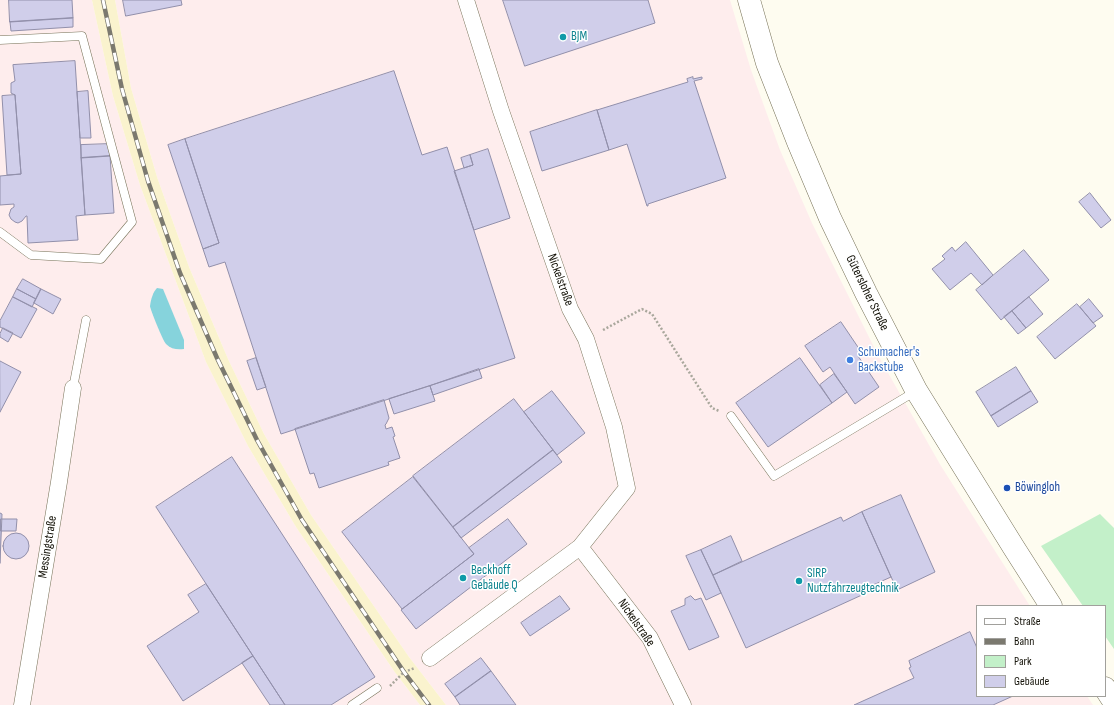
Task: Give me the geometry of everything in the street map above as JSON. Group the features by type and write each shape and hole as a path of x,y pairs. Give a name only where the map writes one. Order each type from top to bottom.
{"main road":[{"name":"Gütersloher Straße","path":"749,0 767,63 798,142 830,218 866,293 916,390 1050,605"},
{"path":"1106,690 1114,702"}],"street":[{"name":"Nickelstraße","path":"430,658 580,547 627,488 614,427 586,339 570,309 501,110 466,0"},
{"name":"Messingstraße","path":"22,705 73,388"},
{"name":"Nickelstraße","path":"580,547 650,638 683,705"}],"lane":[{"path":"0,40 82,36 132,222 101,259 31,255 0,232"},
{"path":"73,388 86,320"},
{"path":"731,416 774,476 916,390"},
{"path":"352,705 377,688"}],"path":[{"path":"586,339 642,309 652,314 712,408 731,416"},
{"path":"377,688 391,686 404,672 420,666 430,658"}],"shaded area":[{"path":"0,0 92,0 113,96 140,185 206,362 248,446 296,527 394,671 420,705 0,705"},
{"path":"92,0 115,0 131,88 157,177 189,267 228,359 264,434 311,515 409,657 446,705 420,705 394,671 296,527 248,446 206,362 140,185 113,96"},
{"path":"115,0 730,0 751,70 780,150 812,223 879,357 941,466 1029,605 976,605 976,697 1088,697 1093,705 446,705 409,657 311,515 264,434 228,359 189,267 157,177 131,88"}],"green space":[{"path":"1100,514 1114,528 1114,649 1106,637 1106,605 1082,605 1041,546"}],"water":[{"path":"157,288 163,289 184,340 184,349 174,349 164,342 150,306 152,296"}],"building":[{"path":"9,0 72,0 73,18 10,22"},
{"path":"123,0 181,0 182,5 126,16"},
{"name":"BJM","path":"503,0 648,0 655,23 525,66"},
{"path":"73,18 73,27 11,31 10,22"},
{"path":"75,61 85,215 76,216 78,240 28,243 27,216 18,223 15,222 9,215 11,209 14,207 14,204 0,205 0,176 21,174 15,95 11,93 11,83 15,81 13,65"},
{"path":"394,71 422,155 447,147 515,358 281,434 225,262 209,267 203,249 219,243 185,139"},
{"path":"693,77 693,79 702,77 702,79 694,81 726,178 648,204 647,206 627,144 609,150 597,110 688,82 687,79"},
{"path":"88,91 91,138 80,138 77,92"},
{"path":"15,95 21,174 7,175 2,96"},
{"path":"597,110 609,150 542,171 530,132"},
{"path":"185,139 219,243 203,249 168,145"},
{"path":"109,144 110,156 81,158 81,145"},
{"path":"488,149 510,218 474,230 454,171 473,165 470,155"},
{"path":"470,155 473,165 464,168 461,158"},
{"path":"110,156 114,213 85,215 81,158"},
{"path":"1090,193 1111,220 1101,228 1079,202"},
{"path":"966,242 993,275 982,285 971,273 950,290 932,269 945,259 942,256 952,247 955,251"},
{"path":"1024,250 1049,280 1001,320 976,290"},
{"path":"23,279 41,289 36,299 17,289"},
{"path":"17,289 36,299 32,307 13,297"},
{"path":"41,289 61,299 53,314 34,303"},
{"path":"13,297 37,309 21,338 0,327 0,321"},
{"path":"1029,297 1043,314 1026,328 1012,311"},
{"path":"1089,299 1103,316 1093,323 1080,307"},
{"path":"1077,304 1096,326 1055,359 1037,337"},
{"path":"1012,311 1026,328 1018,334 1004,317"},
{"path":"841,322 862,353 858,356 879,387 855,404 830,367 823,372 805,346"},
{"path":"3,328 13,333 8,342 0,337"},
{"path":"256,358 266,387 257,390 247,361"},
{"path":"800,358 832,403 768,447 736,403"},
{"path":"0,361 21,372 0,412"},
{"path":"1016,367 1031,391 991,416 976,392"},
{"path":"479,369 482,378 433,395 430,386"},
{"path":"834,374 847,392 832,403 820,385"},
{"path":"430,386 435,401 394,414 389,399"},
{"path":"552,391 585,433 557,455 524,412"},
{"path":"1031,391 1038,402 998,427 991,416"},
{"path":"514,399 553,450 453,527 413,476"},
{"path":"384,400 389,418 385,425 386,429 392,427 395,436 393,437 400,458 388,462 389,465 319,488 314,473 310,474 295,429"},
{"path":"553,450 562,462 461,538 453,527"},
{"path":"232,457 375,677 331,705 285,705 156,507"},
{"path":"413,477 474,554 402,609 342,532"},
{"path":"901,495 935,572 897,590 862,512"},
{"name":"SIRP Nutzfahrzeugtechnik","path":"862,512 891,577 873,585 875,589 746,648 713,575 841,517 843,521"},
{"path":"0,513 2,514 0,563"},
{"path":"1,519 17,519 16,531 1,531"},
{"name":"Beckhoff Gebäude Q","path":"508,519 527,544 416,629 401,610 474,554 469,548"},
{"path":"16,533 25,537 29,546 25,555 16,559 7,555 3,546 7,537"},
{"path":"731,536 742,561 713,575 701,550"},
{"path":"701,550 721,593 706,600 686,556"},
{"path":"206,584 253,656 183,701 147,646 199,612 188,595"},
{"path":"560,596 570,609 530,636 521,623"},
{"path":"691,596 695,600 701,598 719,637 689,650 671,611 685,605 685,599"},
{"path":"970,632 976,646 976,697 1011,697 993,705 854,705 914,678 909,668 911,667 909,661"},
{"path":"253,656 285,705 270,705 242,663"},
{"path":"481,658 491,671 455,697 445,684"},
{"path":"491,671 516,705 460,705 455,697"}],"railway":[{"path":"103,0 122,89 148,181 180,273 217,358 257,440 302,520 404,672 429,705"}],"place":[{"name":"BJM","path":"563,37"},
{"name":"Schumacher's Backstube","path":"850,360"},
{"name":"Böwingloh","path":"1007,488"},
{"name":"Beckhoff Gebäude Q","path":"463,578"},
{"name":"SIRP Nutzfahrzeugtechnik","path":"799,581"}]}
